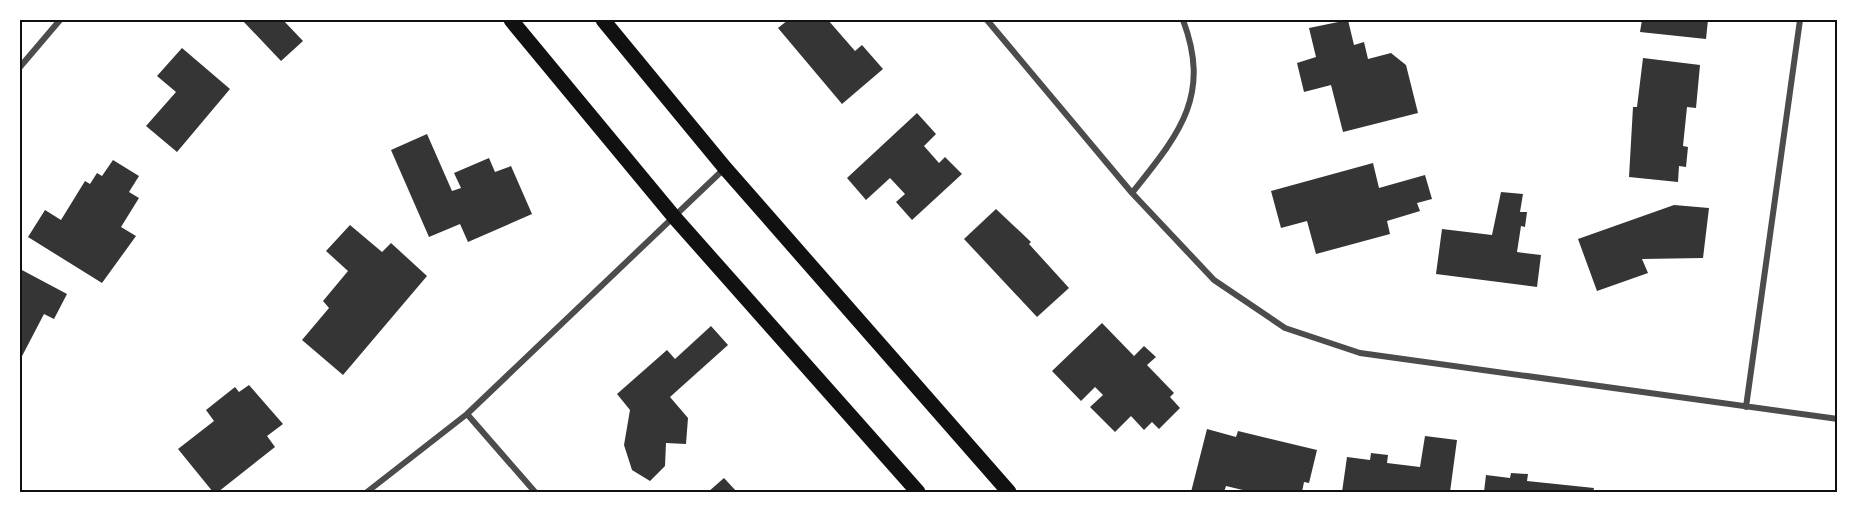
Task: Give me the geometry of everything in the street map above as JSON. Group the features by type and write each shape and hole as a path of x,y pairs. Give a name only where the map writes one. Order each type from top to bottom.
{"main road":[{"path":"510,20 675,218 918,492"},
{"path":"603,20 725,168 1009,492"}],"street":[{"path":"20,68 60,20"},
{"path":"987,20 1132,193 1214,280 1285,328 1360,353 1838,419"},
{"path":"1132,193 1175,140 1193,93 1192,44 1183,20"},
{"path":"1746,406 1800,20"},
{"path":"367,492 467,414 725,168"},
{"path":"467,414 535,492"}],"building":[{"path":"242,20 283,20 303,41 281,61"},
{"path":"788,20 828,20 855,51 862,45 883,69 842,104 778,28"},
{"path":"1348,20 1354,45 1364,42 1368,59 1391,53 1406,65 1418,113 1343,132 1331,85 1304,92 1297,63 1316,57 1309,28"},
{"path":"1642,20 1708,20 1706,39 1640,32"},
{"path":"182,48 230,89 177,152 146,126 176,92 157,76"},
{"path":"1643,58 1700,65 1696,108 1687,107 1683,146 1688,147 1686,167 1679,166 1678,182 1629,177 1633,107 1637,107"},
{"path":"917,113 936,134 924,146 939,163 945,157 962,174 912,220 896,202 905,194 890,178 866,200 847,178"},
{"path":"427,134 452,191 461,188 454,173 489,158 495,172 511,166 532,214 468,242 460,224 429,237 391,150"},
{"path":"113,160 139,176 129,192 139,198 121,227 136,236 102,283 28,237 45,210 61,220 85,181 90,184 97,173 102,176"},
{"path":"1373,163 1379,188 1425,175 1432,199 1417,203 1420,211 1387,221 1390,234 1316,254 1307,221 1281,228 1271,191"},
{"path":"1501,192 1523,194 1520,212 1527,212 1525,227 1521,226 1517,252 1541,255 1537,287 1436,274 1442,229 1492,235"},
{"path":"1674,205 1709,208 1703,258 1642,259 1648,273 1597,291 1578,239"},
{"path":"996,209 1031,242 1029,244 1069,288 1037,317 964,239"},
{"path":"350,225 382,252 391,243 427,276 343,375 302,340 329,308 323,301 348,271 326,251"},
{"path":"20,269 67,294 54,319 44,314 20,360"},
{"path":"1102,323 1134,356 1144,346 1156,357 1147,365 1174,393 1170,397 1180,408 1159,429 1152,422 1144,430 1131,416 1115,432 1090,407 1103,395 1095,387 1081,401 1052,371"},
{"path":"711,326 728,345 670,397 688,418 686,444 666,443 665,466 650,481 632,470 624,445 630,410 617,394 667,350 675,359"},
{"path":"249,385 283,424 267,436 275,447 218,492 213,492 178,449 214,421 206,410 235,387 239,392"},
{"path":"1207,429 1236,437 1238,431 1317,450 1309,483 1304,482 1302,492 1251,492 1226,486 1224,492 1191,492"},
{"path":"1425,436 1457,440 1450,492 1342,492 1347,457 1370,460 1371,453 1388,455 1387,463 1420,467"},
{"path":"1511,473 1528,474 1527,481 1594,488 1593,492 1484,492 1486,475 1510,478"},
{"path":"724,478 737,492 708,492"}]}
